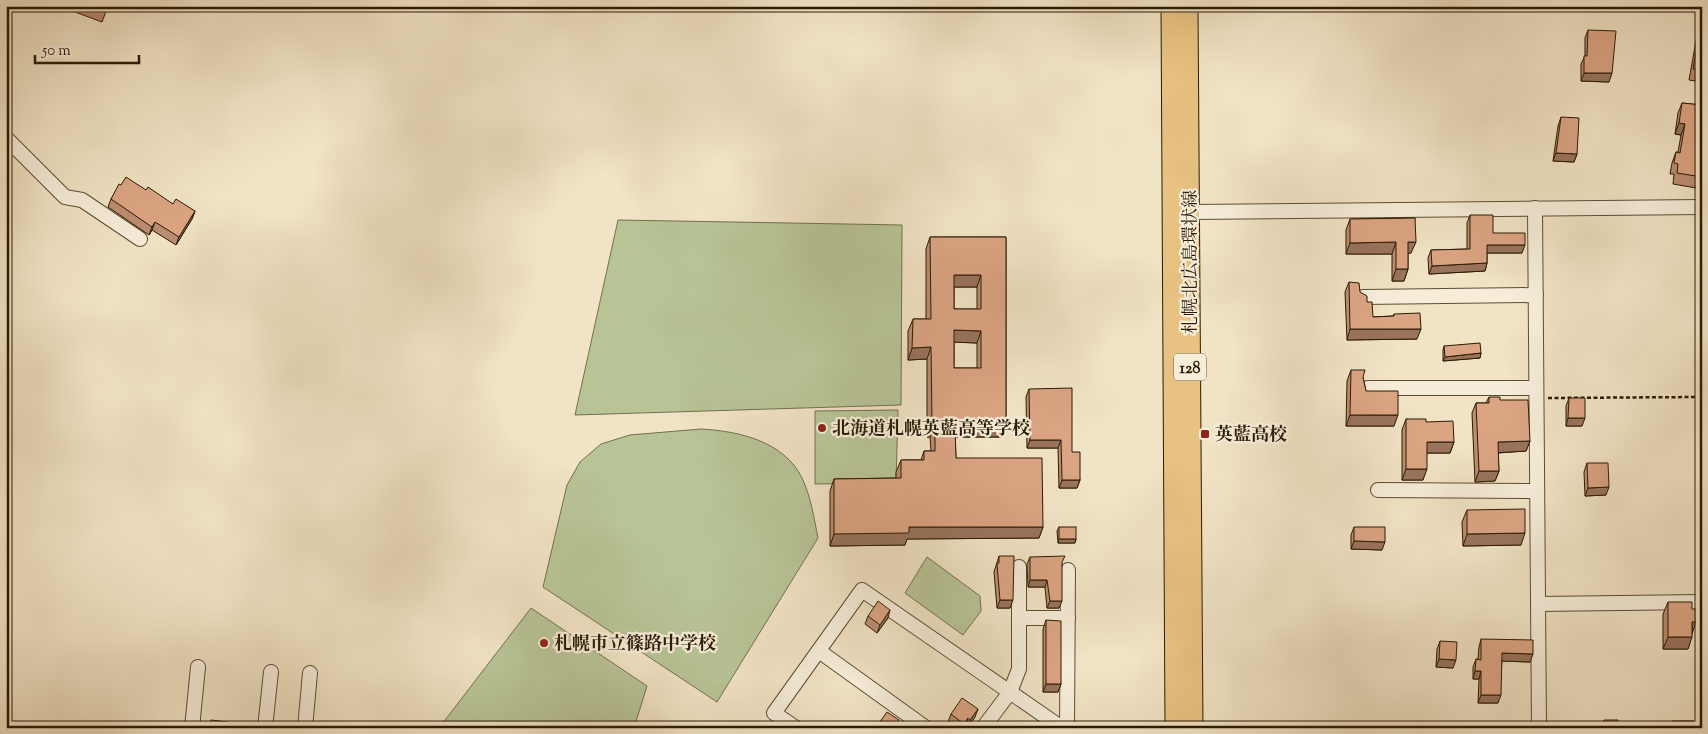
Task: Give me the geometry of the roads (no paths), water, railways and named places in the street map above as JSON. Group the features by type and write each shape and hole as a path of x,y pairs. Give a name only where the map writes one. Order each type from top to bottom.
{"main road":[{"name":"札幌北広島環状線","path":"1171,6 1175,728"},
{"name":"札幌北広島環状線","path":"1188,6 1193,728"}],"street":[{"path":"6,138 65,197 82,200 140,239"},
{"path":"1189,212 1702,207"},
{"path":"1535,208 1539,728"},
{"path":"1362,297 1536,295"},
{"path":"1368,388 1536,393"},
{"path":"1378,490 1537,491"},
{"path":"983,728 1010,692 1019,670 1019,567"},
{"path":"1067,728 1068,570"},
{"path":"796,728 774,713 862,590 1062,728"},
{"path":"1538,604 1701,602"},
{"path":"1019,618 1068,618"},
{"path":"819,651 926,728"},
{"path":"192,728 198,667"},
{"path":"265,728 270,672"},
{"path":"305,728 310,673"}],"place":[{"name":"北海道札幌英藍高等学校","path":"822,428"},
{"name":"英藍高校","path":"1205,434"},
{"name":"札幌市立篠路中学校","path":"544,643"}]}
